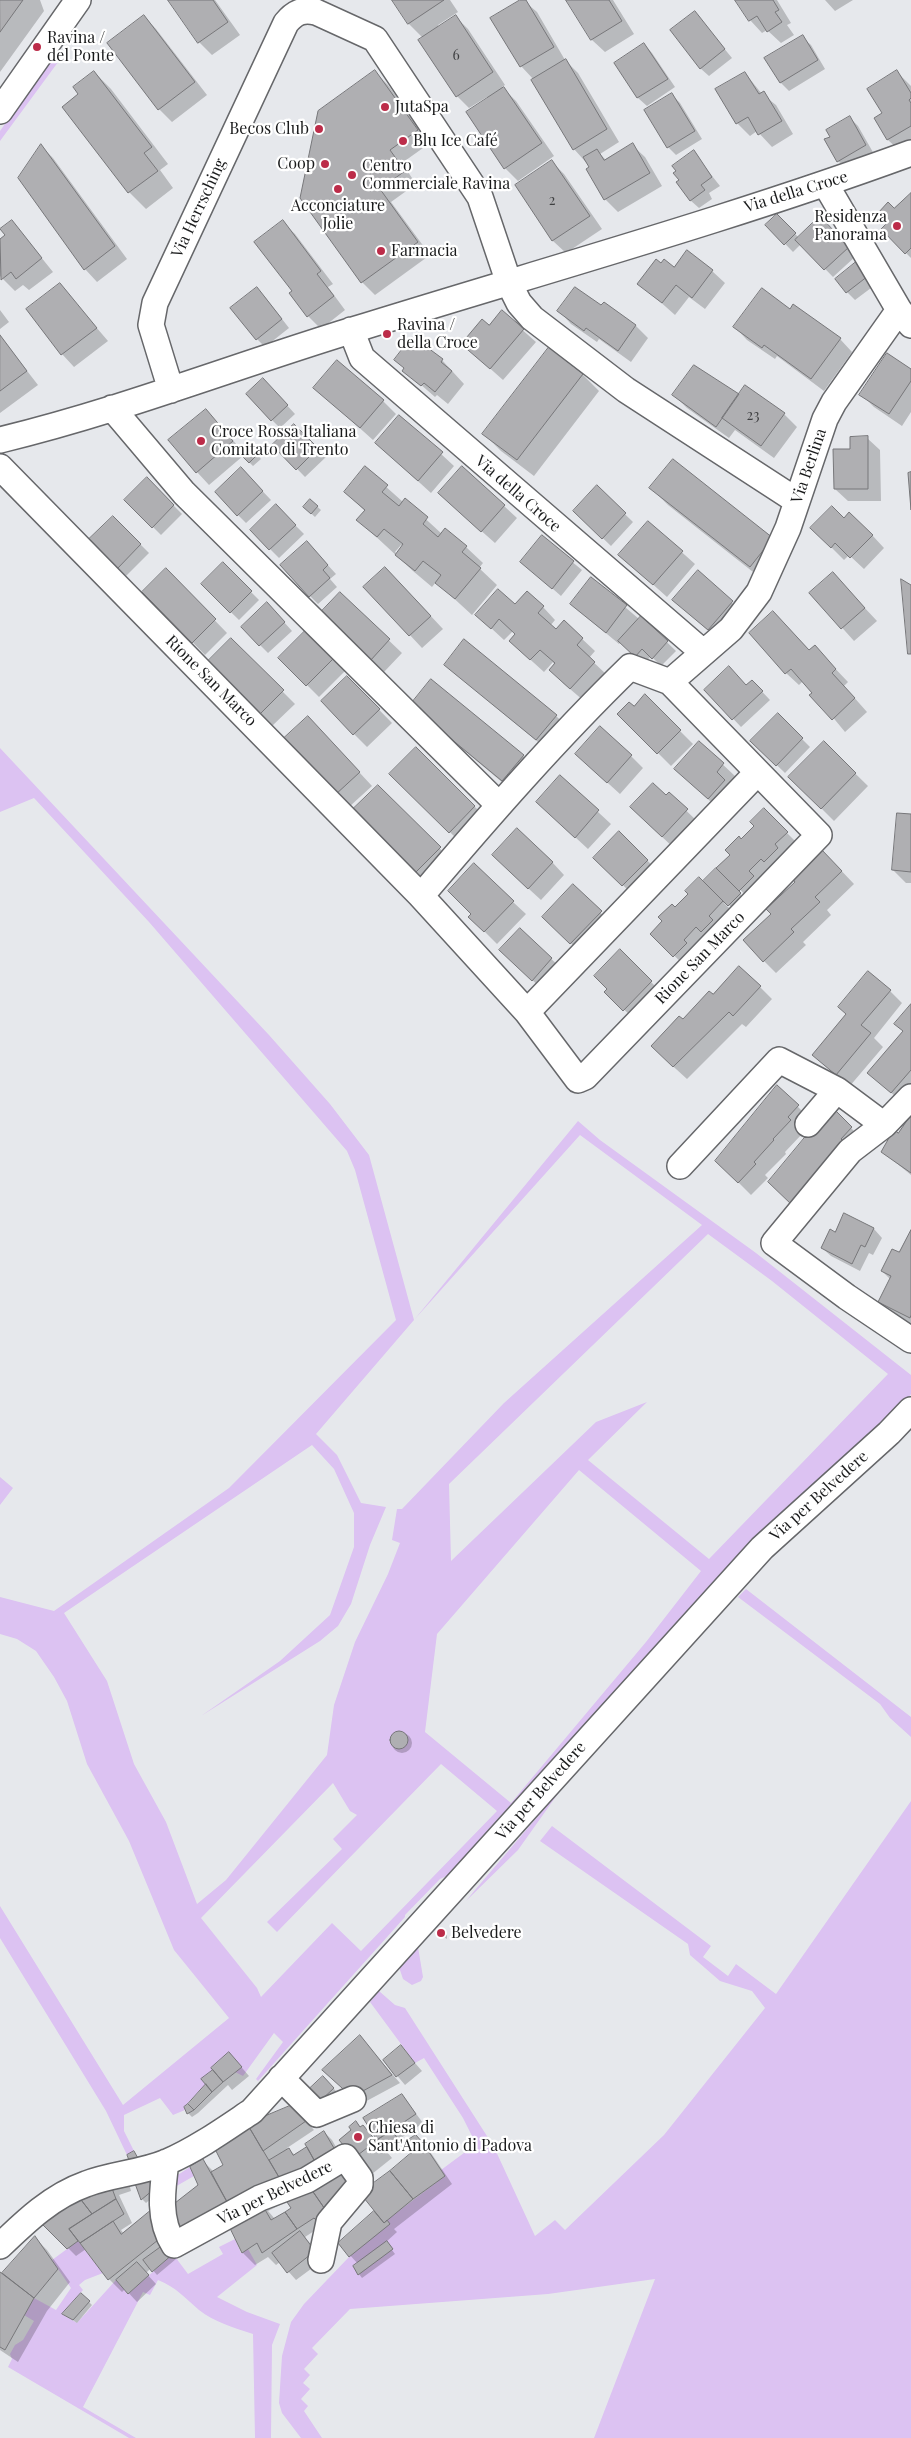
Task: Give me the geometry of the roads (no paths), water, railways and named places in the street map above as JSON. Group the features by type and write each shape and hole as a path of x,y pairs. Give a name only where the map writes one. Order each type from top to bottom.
{"street":[{"path":"0,112 78,0"},
{"name":"Via Herrsching","path":"171,390 152,325 155,303 286,23 299,12 316,12 374,39 480,197 509,283"},
{"name":"Via della Croce","path":"0,440 171,390 351,330 826,185 911,153"},
{"name":"Via Berlina","path":"670,682 731,629 759,592 788,528 825,419 834,402 905,318 826,185"},
{"path":"509,283 519,304 532,318 618,384 797,501"},
{"name":"Via della Croce","path":"351,330 362,358 697,647"},
{"path":"112,408 184,494 499,805"},
{"name":"Rione San Marco","path":"0,467 421,896 527,1012 578,1080 585,1078 819,835 670,682 630,667 595,701 499,805 421,896"},
{"path":"527,1012 757,773"},
{"path":"680,1166 778,1060 838,1090 884,1125"},
{"path":"808,1124 838,1090"},
{"path":"911,1097 884,1125 850,1151 774,1243 847,1297 911,1340"},
{"name":"Via per Belvedere","path":"0,2246 51,2201 67,2191 88,2183 166,2162 203,2144 252,2112 750,1561 792,1519 889,1433 911,1410"},
{"path":"282,2078 317,2114 353,2099"},
{"name":"Via per Belvedere","path":"166,2162 162,2211 164,2225 174,2245 260,2198 307,2180 345,2157 360,2178 360,2185 330,2222 321,2260"}],"place":[{"name":"Ravina / del Ponte","path":"37,47"},
{"name":"JutaSpa","path":"385,107"},
{"name":"Becos Club","path":"319,129"},
{"name":"Blu Ice Café","path":"403,141"},
{"name":"Coop","path":"325,164"},
{"name":"Centro Commerciale Ravina","path":"352,175"},
{"name":"Acconciature Jolie","path":"338,189"},
{"name":"Residenza Panorama","path":"897,226"},
{"name":"Farmacia","path":"381,251"},
{"name":"Ravina / della Croce","path":"387,334"},
{"name":"Croce Rossa Italiana Comitato di Trento","path":"201,441"},
{"name":"Belvedere","path":"441,1933"},
{"name":"Chiesa di Sant'Antonio di Padova","path":"358,2137"}]}
